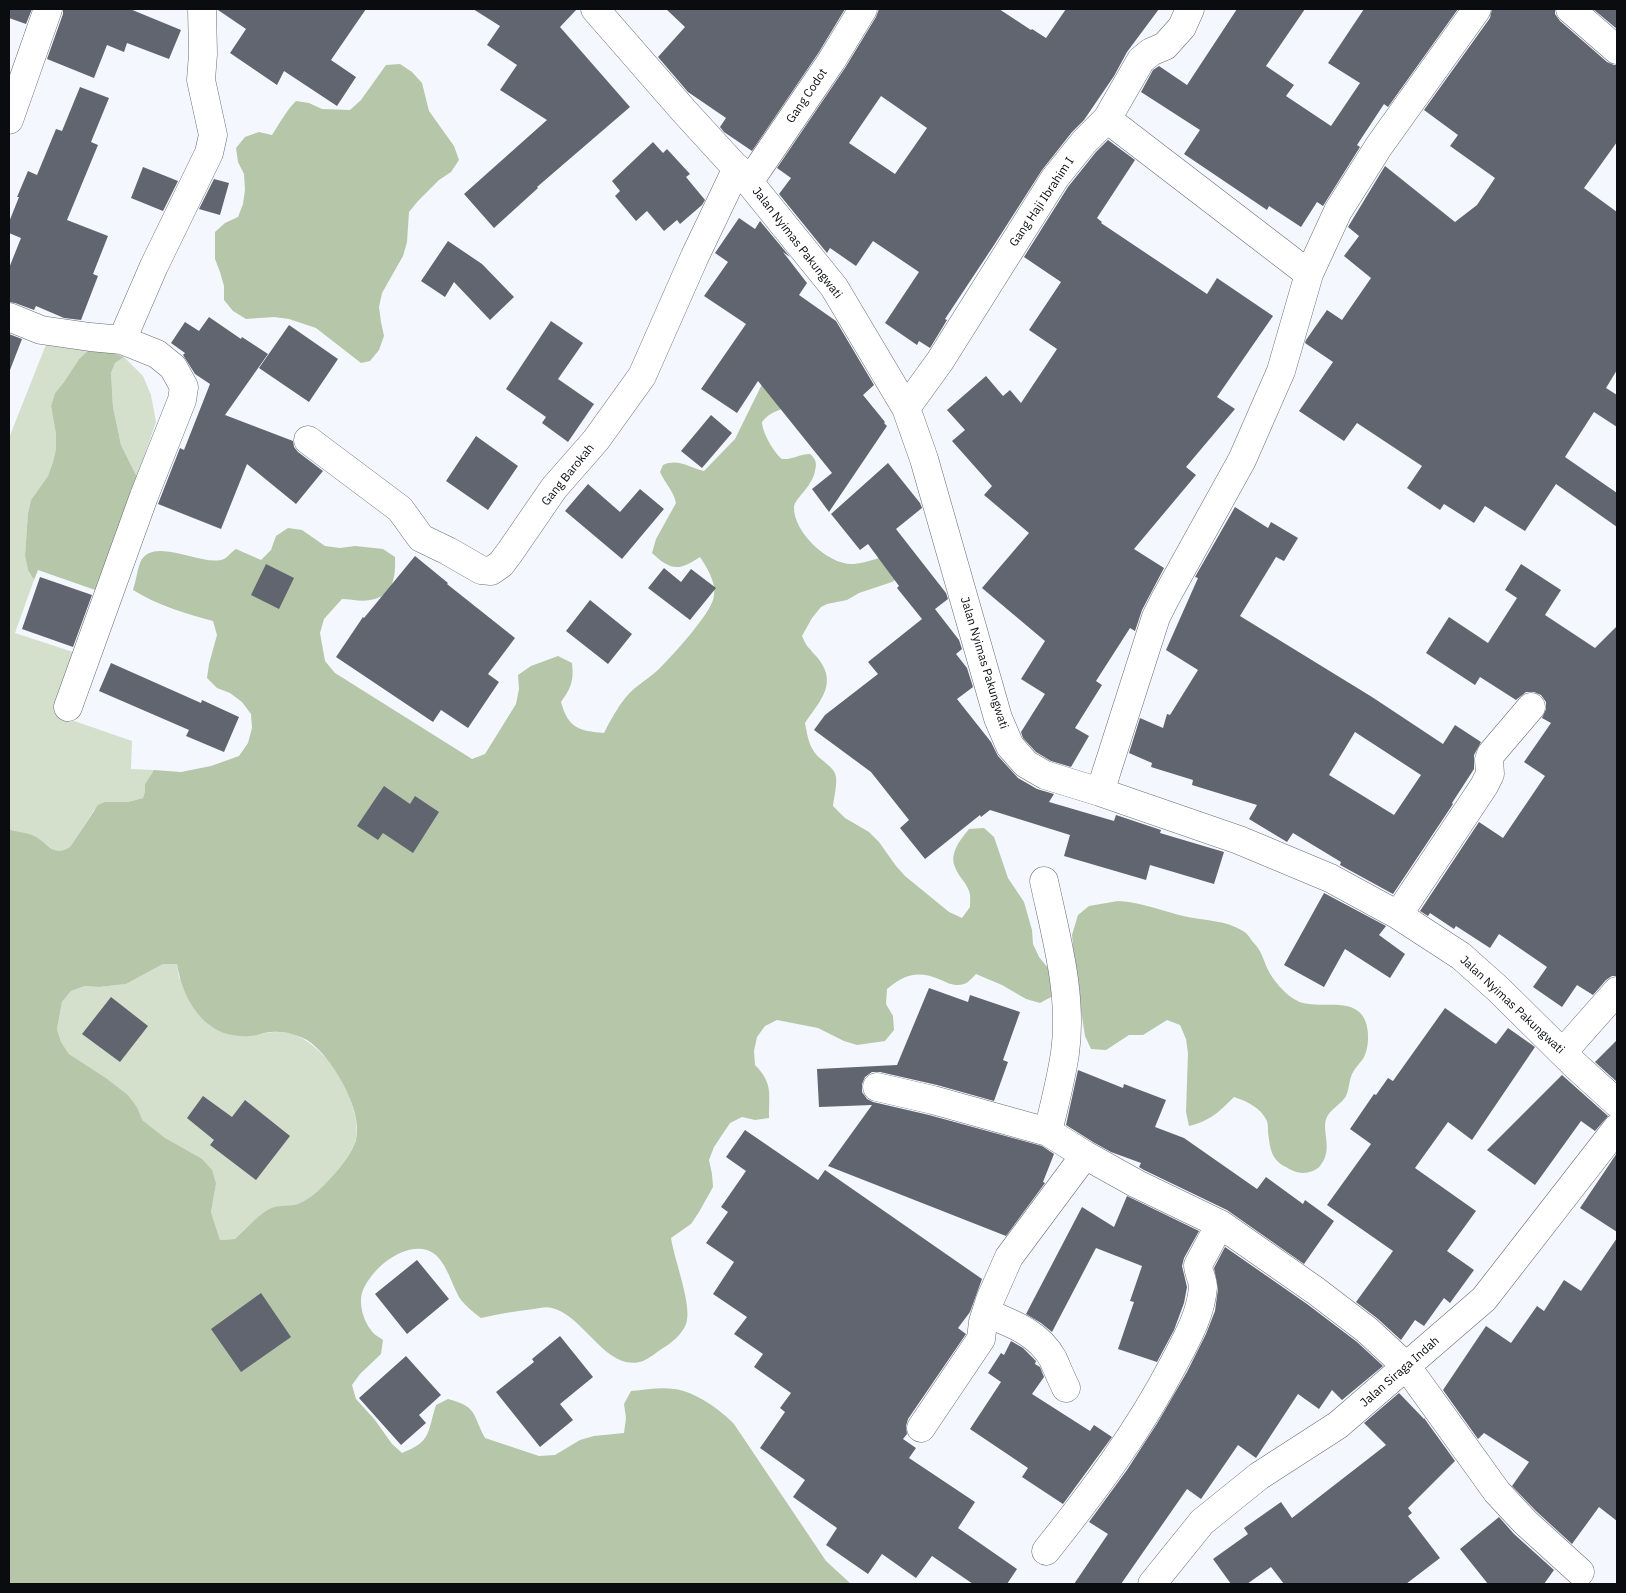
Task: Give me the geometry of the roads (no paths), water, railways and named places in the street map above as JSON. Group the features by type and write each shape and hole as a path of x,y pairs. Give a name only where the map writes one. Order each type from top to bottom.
{"street":[{"path":"9,120 48,9"},
{"path":"122,340 154,266 209,153 213,135 201,80 203,54 202,9"},
{"name":"Jalan Nyimas Pakungwati","path":"596,9 743,175 834,287 906,408 924,459 998,718 1010,746 1026,764 1045,774 1239,840 1330,878 1398,915 1461,956 1617,1103"},
{"name":"Gang Codot","path":"743,175 832,60 863,9"},
{"name":"Gang Haji Ibrahim I","path":"906,408 940,361 1055,178 1107,119 1140,60 1151,52 1165,46 1182,27 1190,9"},
{"path":"1100,792 1156,618 1242,460 1281,371 1310,274 1338,211 1379,146 1477,9"},
{"path":"1570,9 1617,50"},
{"path":"1107,119 1310,274"},
{"name":"Gang Barokah","path":"308,440 400,509 421,538 482,570 491,571 501,564 554,488 596,440 642,376 679,290 743,175"},
{"path":"9,318 41,330 122,340 157,354 173,368 184,387 182,400 144,496 68,707"},
{"path":"1398,915 1484,786 1490,774 1489,760 1491,754 1531,707"},
{"path":"1044,881 1065,976 1066,1012 1065,1053 1048,1132"},
{"path":"1562,1052 1617,992"},
{"path":"877,1087 933,1100 1048,1132 1137,1184 1220,1224 1316,1291 1367,1330 1407,1367 1497,1492 1525,1522 1580,1572"},
{"name":"Jalan Siraga Indah","path":"1152,1584 1202,1522 1259,1476 1338,1425 1484,1299 1617,1128"},
{"path":"921,1428 981,1339 983,1322 996,1283 1009,1257 1085,1155"},
{"path":"1046,1551 1087,1500 1118,1456 1159,1391 1191,1331 1199,1309 1203,1287 1198,1265 1220,1224"},
{"path":"986,1313 1019,1327 1037,1339 1052,1358 1066,1388"}]}
